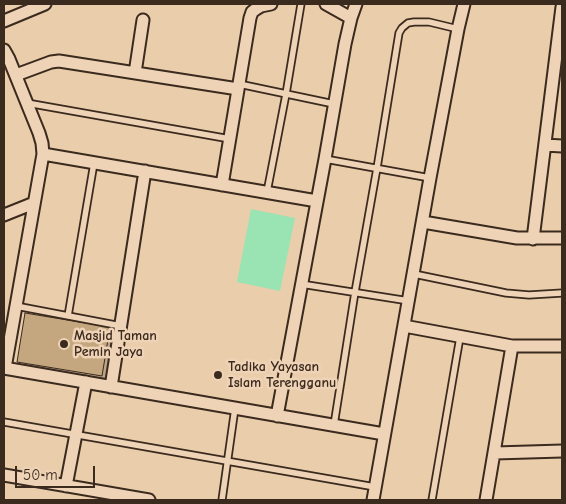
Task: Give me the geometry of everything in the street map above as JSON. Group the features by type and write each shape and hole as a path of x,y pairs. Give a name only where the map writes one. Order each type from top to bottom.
{"street":[{"path":"4,21 45,4"},
{"path":"222,185 253,6 271,4"},
{"path":"326,4 350,18"},
{"path":"278,416 345,44 350,18 356,4"},
{"path":"373,500 430,178 464,4"},
{"path":"533,239 560,50 562,7"},
{"path":"135,73 143,20"},
{"path":"4,50 39,133 43,154 4,368 384,434"},
{"path":"16,75 51,62 59,61 239,87"},
{"path":"545,145 562,146"},
{"path":"43,154 317,201"},
{"path":"111,387 145,171"},
{"path":"4,214 34,203"},
{"path":"423,222 517,238 562,238"},
{"path":"404,326 512,346 562,346"},
{"path":"486,500 512,346"},
{"path":"66,486 86,382"},
{"path":"495,453 562,451"},
{"path":"4,475 150,500"}],"lane":[{"path":"267,192 301,4"},
{"path":"334,425 399,33 408,23 421,21 458,29"},
{"path":"239,87 334,104"},
{"path":"28,104 230,139"},
{"path":"325,159 430,178"},
{"path":"68,316 94,163"},
{"path":"414,274 506,293 562,293"},
{"path":"301,284 409,301"},
{"path":"16,306 121,326"},
{"path":"432,500 460,337"},
{"path":"222,500 235,408"},
{"path":"4,422 375,487"}],"green space":[{"path":"251,209 295,218 280,291 237,282"}],"building":[{"name":"Masjid Taman Pemin Jaya","path":"25,313 110,327 102,376 17,362"}],"place":[{"name":"Masjid Taman Pemin Jaya","path":"64,344"},
{"name":"Tadika Yayasan Islam Terengganu","path":"218,375"}]}
